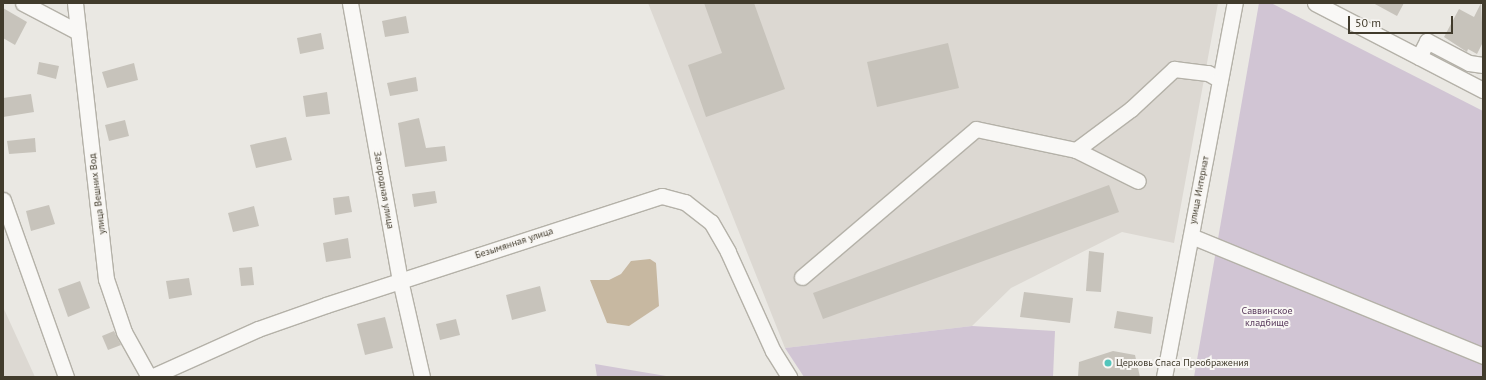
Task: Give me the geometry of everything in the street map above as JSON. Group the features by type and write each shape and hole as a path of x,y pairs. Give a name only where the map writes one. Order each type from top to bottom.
{"street":[{"path":"23,3 78,32"},
{"name":"улица Вешних Вод","path":"75,3 106,279 124,332 150,377"},
{"name":"Загородная улица","path":"350,3 400,280 422,377"},
{"name":"улица Интернат","path":"1164,377 1235,3"},
{"path":"1315,3 1483,90"},
{"path":"1419,57 1427,41 1469,63 1483,65"},
{"path":"1076,150 1131,109 1174,69 1208,73 1220,80"},
{"path":"802,277 976,129 1076,150 1138,181"},
{"name":"Безымянная улица","path":"150,377 258,329 400,280 651,197 672,196 699,210 720,236 783,375"},
{"path":"3,200 66,377"},
{"path":"1191,236 1483,356"}],"shaded area":[{"path":"648,3 1218,3 1174,243 1122,232 1011,288 972,326 785,348"},
{"path":"650,259 656,263 659,306 629,326 607,323 590,280 609,280 621,274 631,261"},
{"path":"3,307 35,377 3,377"}],"green space":[{"name":"Саввинское кладбище","path":"1259,3 1271,3 1483,111 1483,377 1194,377"},
{"path":"972,326 1055,331 1053,377 804,377 785,348"},
{"path":"595,364 672,377 597,377"}],"building":[{"path":"704,3 754,3 785,89 706,117 688,65 722,53"},
{"path":"1373,3 1404,3 1397,16"},
{"path":"1481,3 1483,42 1477,54 1468,49 1467,52 1444,37 1459,9 1474,17"},
{"path":"3,8 27,22 15,45 3,38"},
{"path":"406,16 409,33 385,37 382,21"},
{"path":"321,33 324,49 300,54 297,38"},
{"path":"948,43 959,88 877,107 867,62"},
{"path":"39,62 59,66 56,79 37,74"},
{"path":"134,63 138,80 107,88 102,72"},
{"path":"416,77 418,91 390,96 387,83"},
{"path":"327,92 330,114 306,117 303,96"},
{"path":"31,94 34,112 3,117 3,98"},
{"path":"419,118 426,148 445,146 447,161 405,167 398,123"},
{"path":"125,120 129,136 109,141 105,125"},
{"path":"286,137 292,160 256,168 250,145"},
{"path":"35,138 36,152 9,154 7,141"},
{"path":"1109,185 1119,212 823,319 813,293"},
{"path":"435,191 437,203 414,207 412,194"},
{"path":"349,196 352,212 335,215 333,198"},
{"path":"49,205 55,224 31,231 26,211"},
{"path":"254,206 259,226 233,232 228,213"},
{"path":"348,238 351,258 326,262 323,243"},
{"path":"1089,251 1104,253 1101,292 1086,291"},
{"path":"252,267 254,285 241,286 239,268"},
{"path":"189,278 192,295 169,299 166,281"},
{"path":"80,281 90,308 68,317 58,289"},
{"path":"540,286 546,311 512,320 506,295"},
{"path":"1024,292 1073,298 1070,323 1020,317"},
{"path":"1117,311 1153,317 1151,334 1114,328"},
{"path":"385,317 393,348 365,355 357,324"},
{"path":"456,319 460,335 440,340 436,324"},
{"path":"114,331 121,345 108,350 102,336"},
{"name":"Церковь Спаса Преображения","path":"1113,351 1135,355 1140,377 1078,377 1079,362"}],"place":[{"name":"Церковь Спаса Преображения","path":"1108,363"}]}
